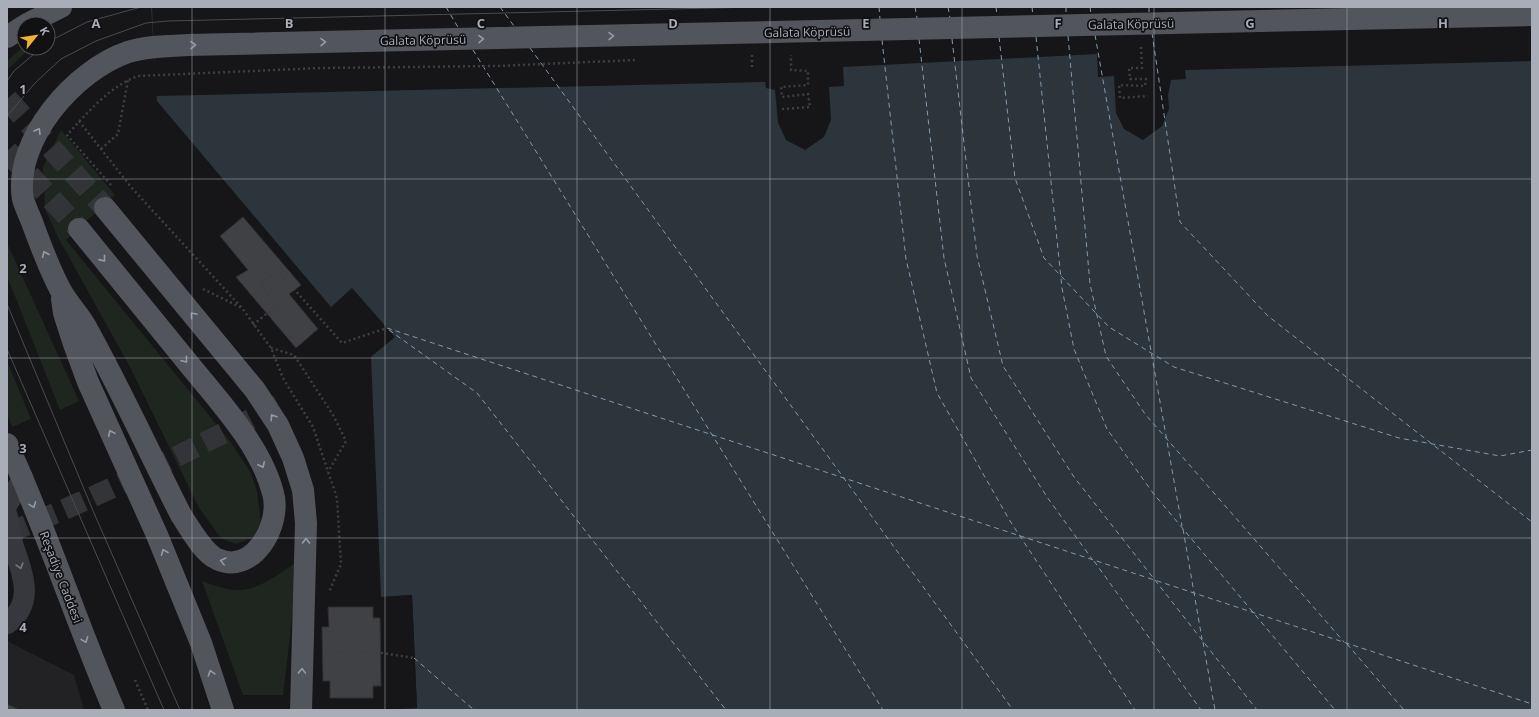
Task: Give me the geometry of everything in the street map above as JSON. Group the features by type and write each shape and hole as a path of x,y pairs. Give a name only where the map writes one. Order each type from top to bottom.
{"main road":[{"path":"43,16 61,7"},
{"name":"Galata Köprüsü","path":"61,290 23,199 23,179 27,158 34,138 46,118 62,98 84,76 128,52 154,47 1532,15"},
{"path":"7,37 16,31"},
{"path":"105,208 255,390 278,425 293,458 303,490 306,523 300,710"},
{"path":"61,290 86,326 181,515 200,544 216,559 231,563 244,558 260,547 269,535 275,517 274,494 253,446 79,229"},
{"path":"61,290 64,313 74,344 92,389 160,542 201,643 223,710"},
{"name":"Reşadiye Caddesi","path":"7,444 23,478 95,666 114,710"}],"street":[{"path":"7,505 23,478"},
{"path":"7,515 25,586 23,603 12,621 7,624"}],"path":[{"path":"1141,46 1142,68 1129,68 1130,79 1146,79 1145,86 1119,86 1120,98 1148,96"},
{"path":"782,108 810,107 808,94 782,97 781,87 808,85 808,71 791,70 791,54"},
{"path":"101,149 118,134 128,80 91,109 67,135 112,187"},
{"path":"79,121 131,187"},
{"path":"253,324 277,305 260,285 277,270 342,344 387,328"},
{"path":"198,286 242,308"},
{"path":"271,348 294,355 333,415 346,441 328,472"},
{"path":"323,651 381,654 414,658"},
{"path":"135,680 148,710"}],"shaded area":[{"path":"151,7 1532,7 1532,710 385,710 417,708 412,595 381,597 371,357 395,337 352,288 331,307 157,101"},
{"path":"16,53 16,56 22,56 7,70 7,61"},
{"path":"61,130 115,195 66,240 230,441 251,473 257,492 261,522 254,537 236,544 221,538 199,508 130,367 59,239 45,209 43,167"},
{"path":"7,243 79,401 60,410 7,276"},
{"path":"7,361 31,419 12,427 7,414"},
{"path":"299,560 283,695 243,695 202,581 229,589 246,589 270,580"},
{"path":"7,641 74,675 84,710 7,710"}],"pier":[{"path":"152,7 1532,7 1532,61 1185,70 1186,79 1171,80 1168,95 1169,109 1162,126 1143,140 1124,129 1116,113 1114,76 1098,77 1097,54 843,67 844,86 829,87 831,120 824,137 805,150 786,140 778,123 775,90 766,88 765,82 156,96"},
{"path":"412,595 417,708 385,709 383,708 415,706 410,597 380,598"}],"building":[{"path":"243,217 301,285 289,294 318,329 296,348 236,277 248,270 220,236"},
{"path":"328,607 373,607 373,618 380,618 381,686 373,686 373,698 330,698 330,681 323,681 322,627 329,627"},
{"path":"7,704 20,710 7,710"}],"ferry route":[{"path":"446,7 459,29"},
{"path":"500,7 514,26"},
{"path":"879,7 880,19"},
{"path":"915,7 917,18"},
{"path":"948,7 950,18"},
{"path":"996,7 997,16"},
{"path":"1032,7 1033,16"},
{"path":"1066,7 1066,15"},
{"path":"1090,7 1091,14"},
{"path":"1149,7 1149,12"},
{"path":"1152,33 1180,222 1268,316 1532,522"},
{"path":"1095,35 1182,526"},
{"path":"1068,36 1090,284 1106,356 1145,414 1344,642"},
{"path":"999,37 1015,178 1044,258 1109,327 1174,367 1399,438 1500,456 1532,450"},
{"path":"1036,37 1062,288 1074,349 1107,429 1153,493 1335,710"},
{"path":"919,39 944,258 971,378 1047,497 1092,559"},
{"path":"952,39 977,256 1003,366 1074,477 1257,710"},
{"path":"882,40 906,259 937,393 1010,521 1135,710"},
{"path":"530,48 1013,710"},
{"path":"473,50 883,710"},
{"path":"387,328 1532,704"},
{"path":"389,330 477,393 726,710"},
{"path":"1183,529 1202,639"},
{"path":"1094,561 1201,710"},
{"path":"1203,642 1215,710"},
{"path":"1347,644 1404,710"},
{"path":"414,658 474,710"}],"tunnel":[{"path":"7,99 105,208"},
{"path":"7,151 79,229"},
{"path":"7,533 43,519 113,487 285,402"}],"tram line":[{"path":"56,38 87,22 141,7"},
{"path":"7,116 35,83 61,59 96,41 146,23 168,21 756,7"},
{"path":"7,81 14,71 32,56"},
{"path":"7,304 94,513 180,710"},
{"path":"7,349 164,710"}]}
